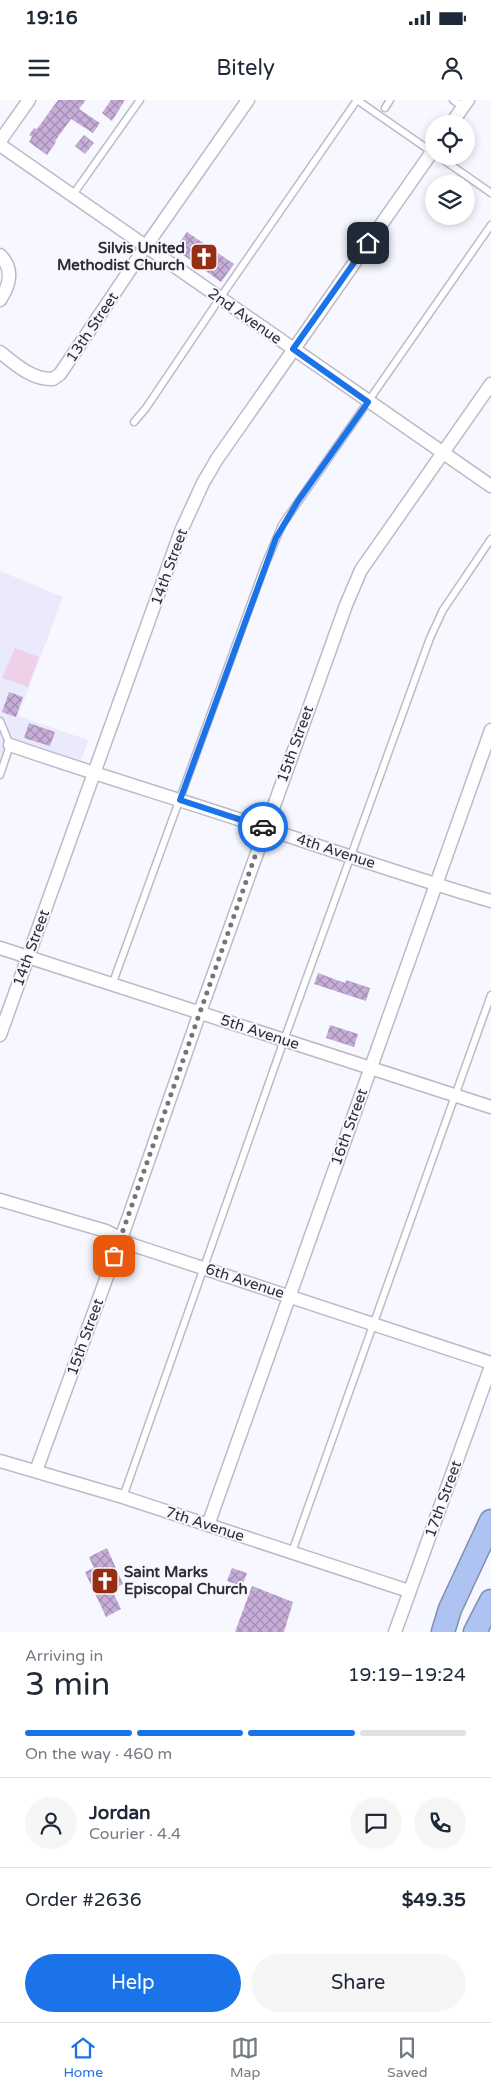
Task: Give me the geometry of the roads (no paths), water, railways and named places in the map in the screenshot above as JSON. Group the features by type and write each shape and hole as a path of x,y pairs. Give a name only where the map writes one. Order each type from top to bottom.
{"highway":[{"path":"442,1632 450,1609 491,1521"},
{"path":"451,1632 491,1557"},
{"path":"475,1632 491,1601"}],"street":[{"path":"0,141 29,100"},
{"name":"13th Street","path":"0,352 20,368 39,377 53,379 60,374 146,246 248,100"},
{"path":"456,115 462,102"},
{"name":"2nd Avenue","path":"0,145 491,486"},
{"name":"14th Street","path":"0,1035 193,503 217,459 425,165"},
{"path":"0,255 7,264 10,279 7,289 0,300"},
{"name":"15th Street","path":"36,1472 346,605 361,570 491,384"},
{"name":"16th Street","path":"208,1525 491,730"},
{"name":"4th Avenue","path":"10,745 436,885 491,901"},
{"name":"5th Avenue","path":"0,948 491,1107"},
{"name":"6th Avenue","path":"0,1200 106,1231 133,1245 491,1364"},
{"name":"17th Street","path":"395,1632 491,1364"},
{"name":"7th Avenue","path":"0,1461 122,1497 409,1590"}],"lane":[{"path":"72,196 140,100"},
{"path":"134,422 146,408 357,100 425,146"},
{"path":"385,108 390,100"},
{"path":"452,165 491,193"},
{"path":"112,985 276,538 295,505 491,225"},
{"path":"122,1497 284,1040 436,623 455,591 491,539"},
{"path":"0,721 10,745 0,775"},
{"path":"292,1552 375,1325 491,996"}],"place":[{"name":"Silvis United Methodist Church","path":"204,257"},
{"name":"Saint Marks Episcopal Church","path":"105,1581"}]}
